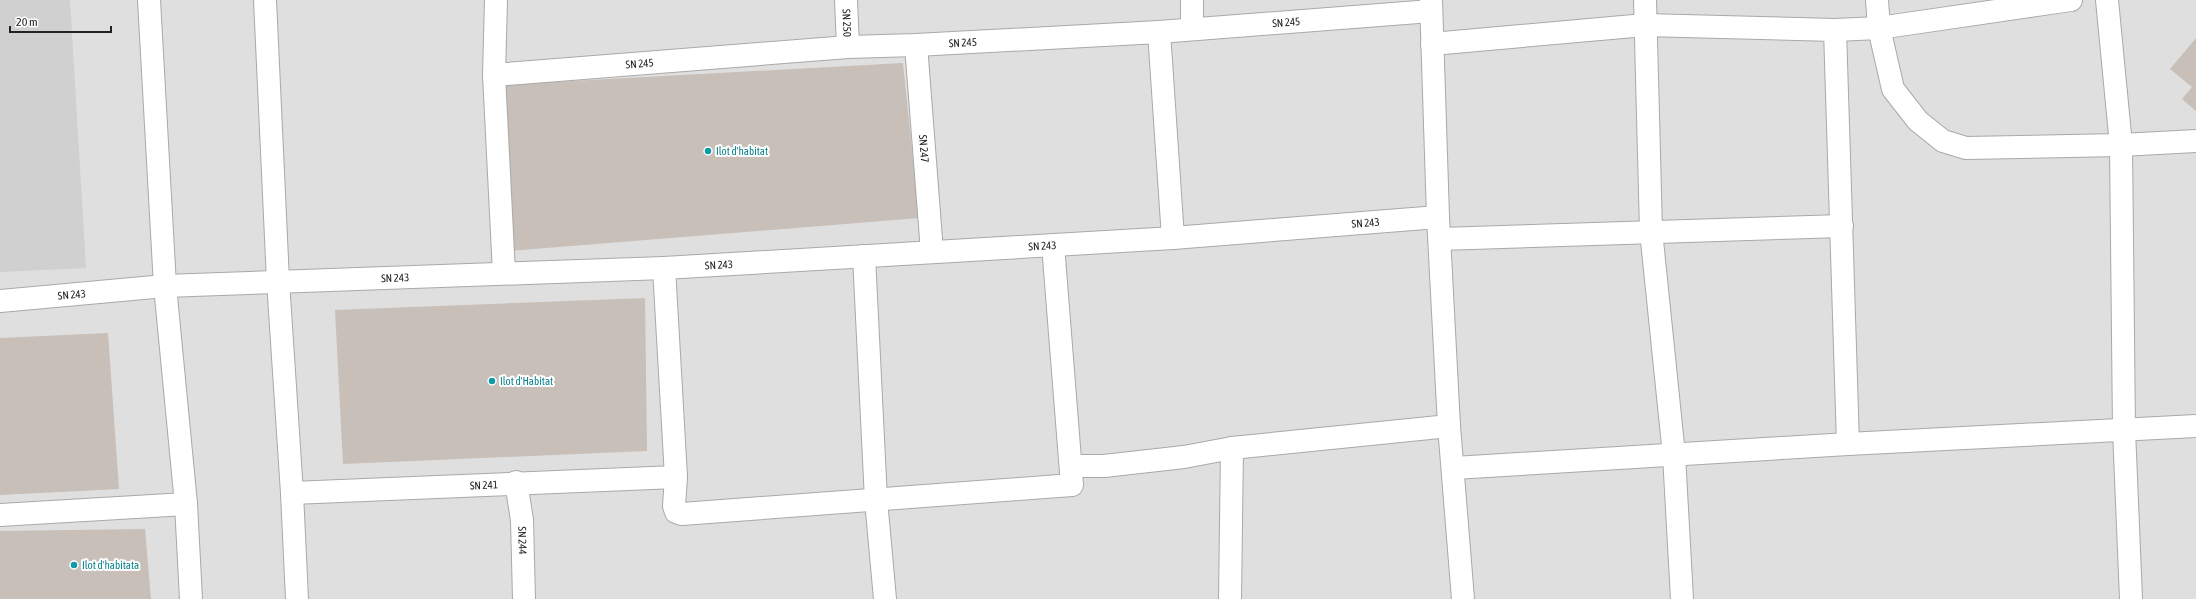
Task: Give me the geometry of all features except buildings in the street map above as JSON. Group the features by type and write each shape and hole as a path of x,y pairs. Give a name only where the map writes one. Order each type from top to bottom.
{"street":[{"path":"148,0 165,286 186,504 190,599"},
{"path":"265,0 278,281 292,493 297,599"},
{"path":"496,0 494,75 504,273"},
{"name":"SN 250","path":"846,0 848,47"},
{"path":"1192,0 1192,28"},
{"path":"1645,0 1651,231 1674,455 1682,599"},
{"path":"1877,0 1879,28 1893,89 1918,121 1943,141 1966,148 2121,145 2196,141"},
{"path":"1432,44 1645,25 1835,30 1879,28 2071,0"},
{"path":"2107,0 2121,145 2124,430 2131,599"},
{"path":"1431,5 1438,217 1449,426 1454,468 1463,599"},
{"name":"SN 245","path":"494,75 848,47 916,45 1159,32 1431,5"},
{"path":"1835,30 1848,444"},
{"path":"1159,32 1173,238"},
{"name":"SN 247","path":"916,45 932,252"},
{"name":"SN 243","path":"0,301 165,286 664,268 1173,238 1438,217"},
{"path":"1440,239 1842,226"},
{"path":"664,268 676,477 674,506 676,512 682,514 1072,485 1053,245"},
{"path":"864,256 876,500 884,599"},
{"path":"1071,466 1104,466 1184,457 1232,448 1449,426"},
{"path":"1454,468 1848,444 2196,426"},
{"path":"1230,599 1232,448"},
{"name":"SN 241","path":"292,493 516,482 542,483 676,477"},
{"name":"SN 244","path":"516,482 522,520 524,599"},
{"path":"0,514 186,504"}],"shaded area":[{"path":"0,0 2196,0 2196,599 0,599"},
{"path":"0,0 70,0 86,268 0,272"}],"place":[{"name":"Ilot d'habitat","path":"708,151"},
{"name":"Ilot d'Habitat","path":"492,381"},
{"name":"Ilot d'habitata","path":"74,565"}]}
